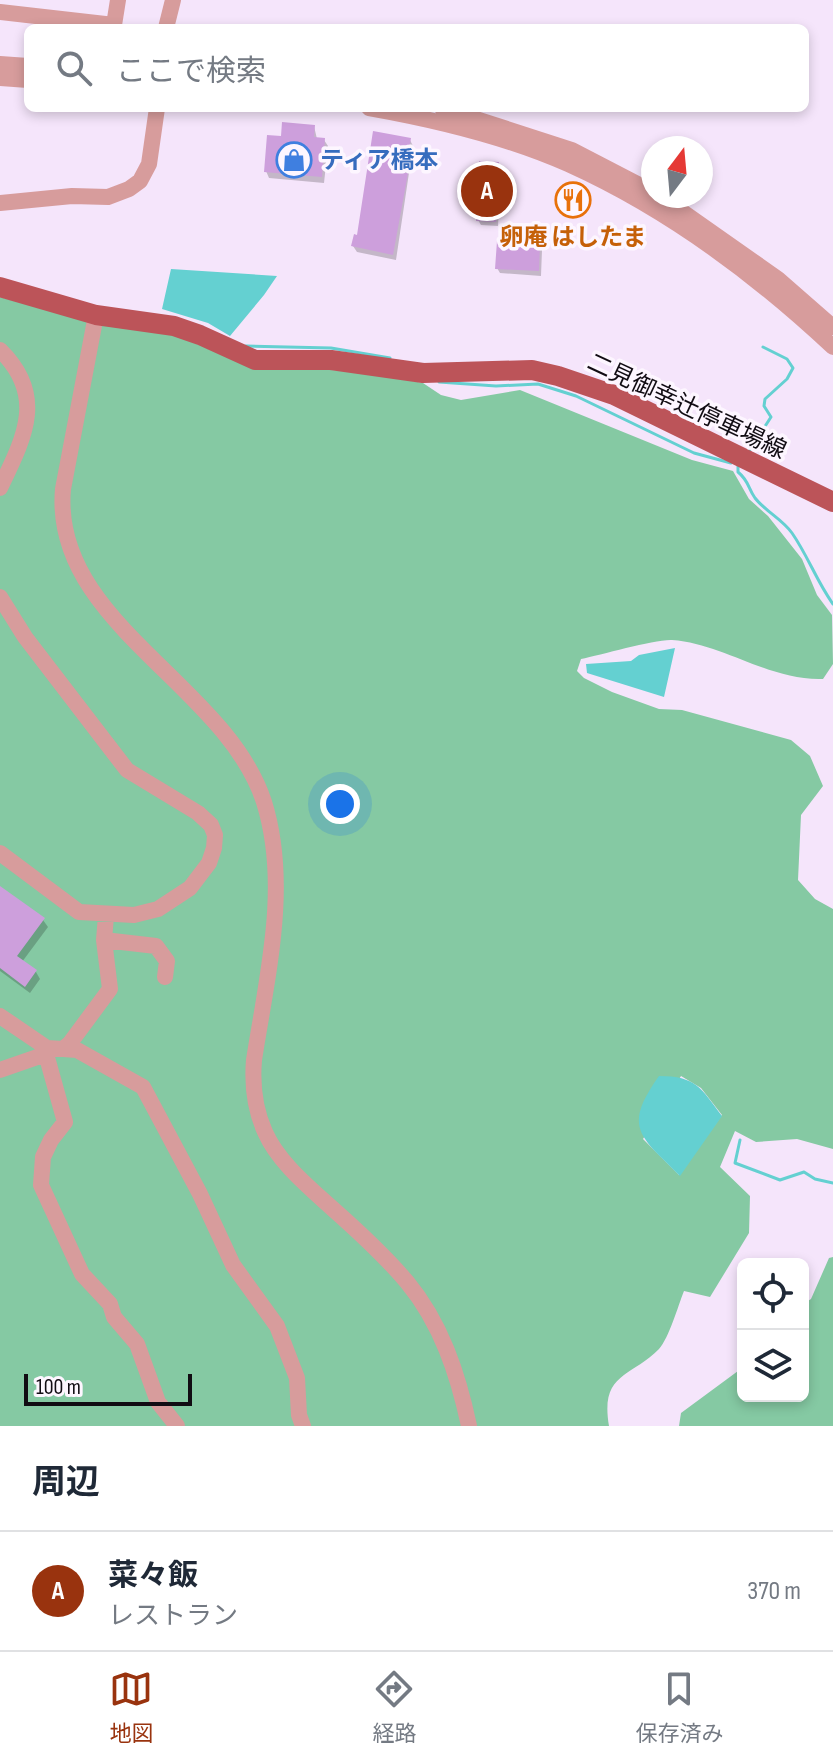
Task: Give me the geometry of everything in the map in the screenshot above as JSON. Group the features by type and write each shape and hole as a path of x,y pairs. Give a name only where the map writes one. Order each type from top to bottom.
{"main road":[{"name":"二見御幸辻停車場線","path":"0,287 96,315 174,326 255,360 331,360 423,373 532,370 614,395 833,502"}],"street":[{"path":"114,24 118,0"},
{"path":"167,24 173,0"},
{"path":"0,12 105,24"},
{"path":"0,64 24,66"},
{"path":"0,78 24,80"},
{"path":"0,203 72,196 108,197 129,189 140,181 149,164 156,112"},
{"path":"389,112 444,123 506,141 567,164 617,188 664,214 749,273 833,347"},
{"path":"454,112 572,150 641,186"},
{"path":"677,208 778,279 833,327"},
{"path":"96,315 63,489 61,507 64,531 71,556 96,595 228,735 245,760 264,802 277,869 274,918 253,1075 258,1114 266,1135 285,1161 386,1258 432,1318 449,1355 469,1426"},
{"path":"0,350 23,383 28,417 26,430 0,488"},
{"path":"0,597 25,637 127,770 198,813 211,825 215,835 209,863 190,888 146,913 106,916 79,912 0,853"},
{"path":"52,1051 110,989 104,940 106,916"},
{"path":"104,940 156,946 167,961 165,977"},
{"path":"0,1016 52,1051 65,1122 43,1157 41,1185 82,1274 110,1304 114,1317 137,1344 158,1402 177,1426"},
{"path":"0,1070 52,1051 77,1050 143,1087 200,1194 233,1265 277,1326 297,1378 299,1415 303,1426"}],"shaded area":[{"path":"171,269 277,276 230,336 208,323 162,309"},
{"path":"0,297 63,314 158,328 271,368 360,371 423,383 441,395 461,400 520,390 692,460 733,471 749,499 768,516 802,559 817,595 832,615 833,664 823,679 784,674 710,648 672,640 581,659 577,671 584,678 612,692 659,709 682,710 791,740 810,756 823,786 801,815 798,880 815,899 833,909 833,1149 797,1139 756,1142 735,1131 720,1167 750,1196 749,1233 710,1297 684,1291 663,1344 613,1386 607,1409 609,1426 0,1426","holes":["681,1076 701,1088 722,1115 679,1175 643,1139"]},
{"path":"675,648 664,697 587,673 586,664 631,661 639,655"},
{"path":"659,1076 690,1081 722,1116 680,1176 655,1151 641,1130 641,1108"},
{"path":"833,1257 833,1426 679,1426 681,1413 737,1372 737,1402 809,1402 809,1300 829,1258"}],"building":[{"name":"ティア橋本","path":"282,122 315,125 314,137 325,138 322,177 264,172 267,135 281,136"},
{"path":"373,131 411,138 393,255 351,246 354,234 357,235"},
{"path":"479,161 499,162 496,222 476,221"},
{"path":"497,241 540,243 539,271 495,269"},
{"path":"0,886 45,918 17,956 37,970 25,987 0,968"}],"waterway":[{"path":"246,346 331,348 390,358"},
{"path":"748,453 771,417 764,406 765,399 787,379 793,368 787,359 763,347"},
{"path":"439,382 496,386 538,384 576,396 694,453 731,463"},
{"path":"738,465 738,472 755,498 792,533 833,604"},
{"path":"740,1140 735,1163 780,1180 804,1172 815,1179 833,1183"}],"place":[{"name":"ティア橋本","path":"294,160"},
{"name":"菜々飯","path":"487,191"},
{"name":"卵庵 はしたま","path":"573,200"}]}
